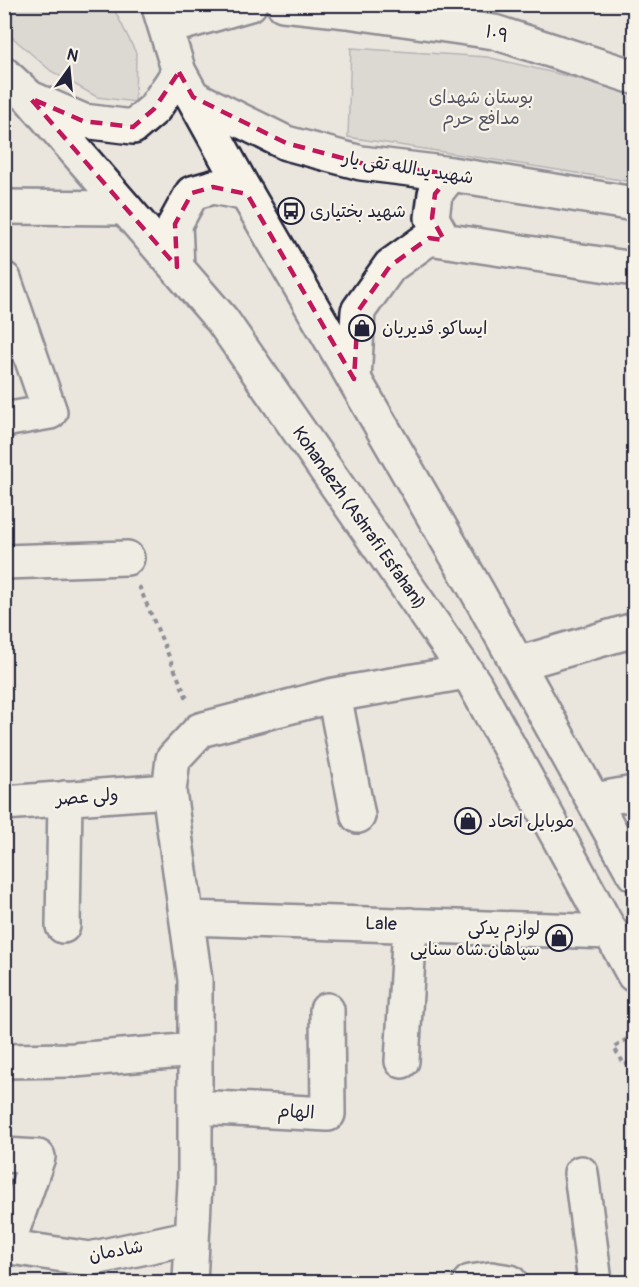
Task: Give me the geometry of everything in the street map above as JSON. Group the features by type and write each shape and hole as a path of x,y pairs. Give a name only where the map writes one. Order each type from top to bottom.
{"street":[{"name":"۱۰۹","path":"283,4 347,11 495,18 634,77"},
{"path":"230,7 162,16 186,85 517,664 634,874"},
{"path":"4,74 17,94 83,121 133,128 186,85"},
{"name":"شهید یدالله تقی یار","path":"186,85 286,143 361,163 451,174 634,204"},
{"name":"Kohandezh (Ashrafi Esfahani)","path":"17,94 126,208 222,320 466,672 634,975"},
{"path":"444,240 432,218 435,194 451,174"},
{"path":"177,267 175,224 192,193 213,186 247,194"},
{"path":"4,207 126,208"},
{"path":"354,379 358,311 390,266 429,238 634,269"},
{"path":"4,279 50,412 4,420"},
{"path":"4,562 127,558"},
{"path":"517,664 634,630"},
{"path":"190,1282 195,1183 195,980 169,791 173,759 200,730 334,695 466,672"},
{"path":"334,695 358,816"},
{"name":"ولی عصر","path":"4,803 169,791"},
{"path":"594,800 634,793"},
{"path":"63,926 65,798"},
{"name":"Lale","path":"187,918 610,932"},
{"path":"402,1061 410,925"},
{"name":"الهام","path":"195,1107 328,1114 327,1010"},
{"path":"4,1061 74,1060 195,1050"},
{"path":"4,1155 38,1157 6,1246"},
{"path":"581,1173 595,1282"},
{"name":"شادمان","path":"6,1246 90,1259 192,1237"},
{"path":"470,1282 491,1279 510,1282"}],"path":[{"path":"127,558 200,730"},
{"path":"634,1034 614,1048 625,1065 634,1059"}],"highlighted area":[{"path":"179,72 193,97 286,143 361,163 451,174 435,194 432,218 444,240 429,238 390,266 358,311 354,379 247,194 213,187 192,193 175,224 177,267 30,98 83,121 133,127 154,109"}],"green space":[{"path":"5,4 112,5 136,53 135,102 97,97 51,71 5,31"},
{"name":"بوستان شهدای مدافع حرم","path":"351,48 487,57 634,92 634,182 348,137"}],"place":[{"name":"شهید بختیاری","path":"291,211"},
{"name":"ایساکو. قدیریان","path":"362,328"},
{"name":"موبایل اتحاد","path":"468,821"},
{"name":"لوازم یدکی سپاهان.شاه سنایی","path":"559,938"}]}
